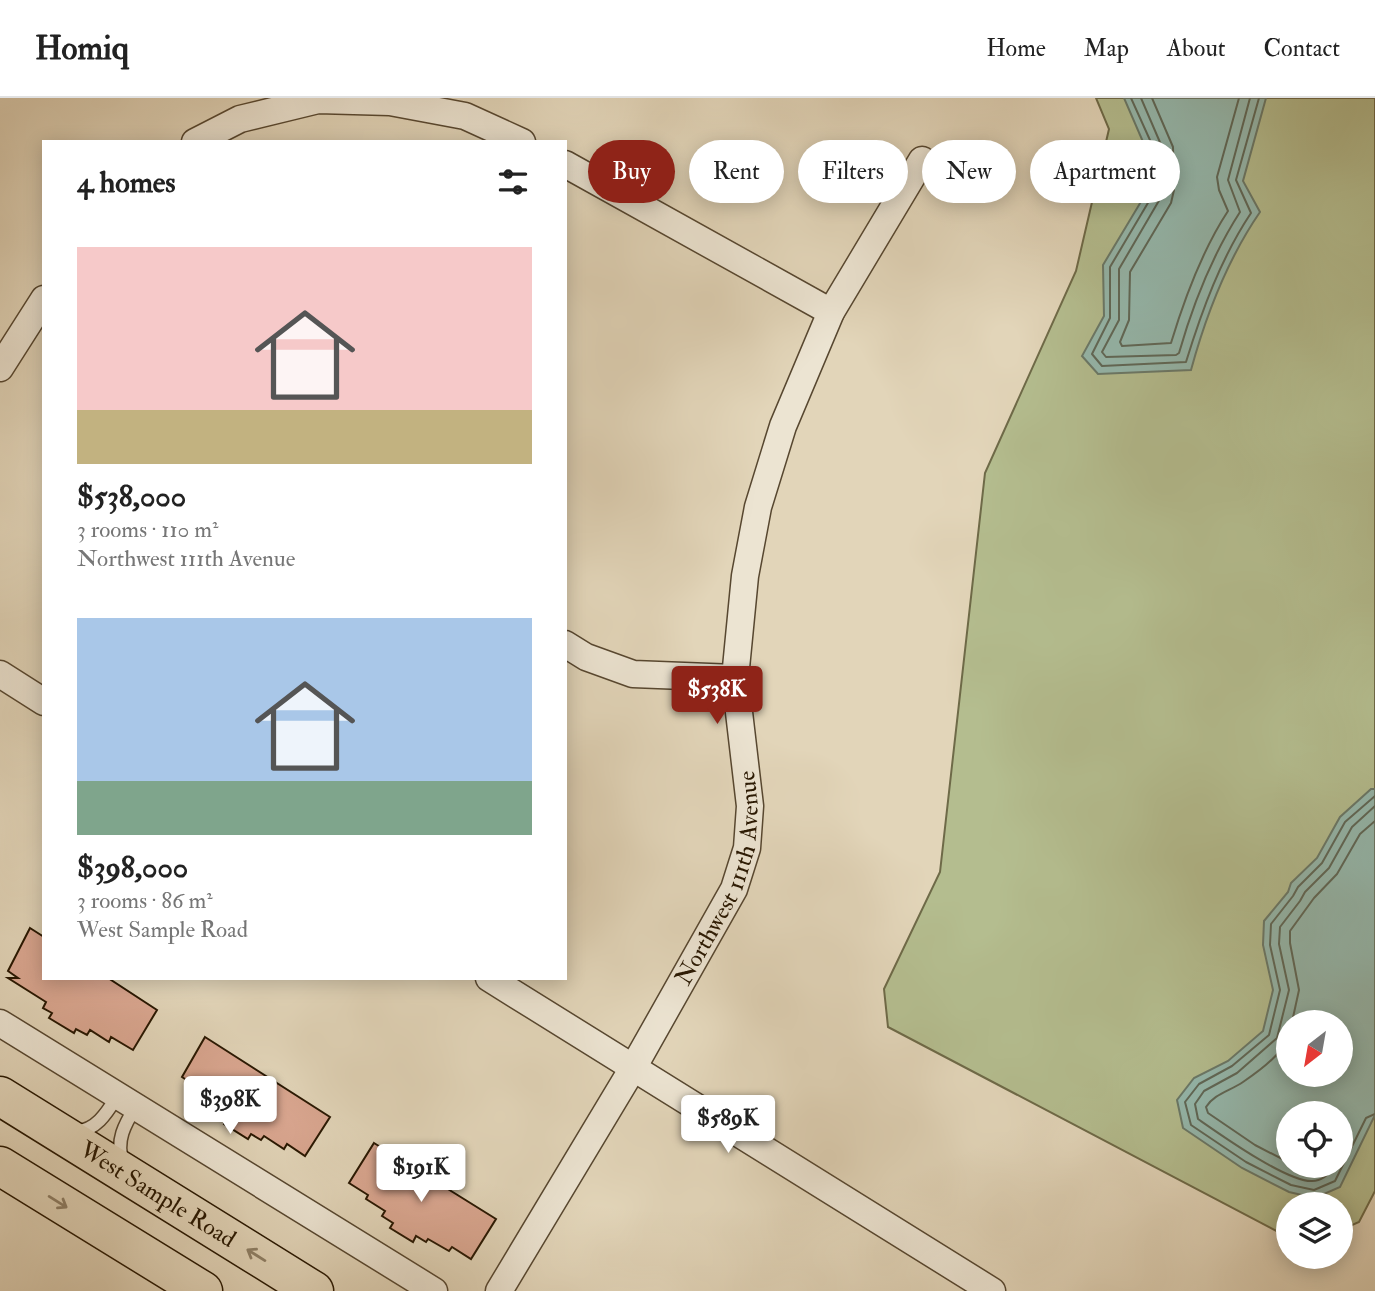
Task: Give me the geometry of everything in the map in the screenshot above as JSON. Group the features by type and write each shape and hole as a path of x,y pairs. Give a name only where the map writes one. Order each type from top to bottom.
{"main road":[{"name":"West Sample Road","path":"0,1096 314,1291"},
{"path":"0,1166 204,1291"}],"street":[{"path":"199,140 240,119 318,100 390,102 465,116 518,140"},
{"name":"Northwest 111th Avenue","path":"499,1291 633,1068 734,889 747,848 750,806 735,678 745,576 758,508 783,426 831,312 922,160"},
{"path":"567,165 831,312"},
{"path":"0,368 40,314"},
{"path":"567,645 586,657 633,674 735,678"},
{"path":"0,674 42,701"},
{"path":"492,980 992,1291"},
{"path":"0,1023 433,1291"}],"lane":[{"path":"55,1130 82,1131 93,1126 127,1100"},
{"path":"127,1100 120,1142 122,1158 132,1178"}],"green space":[{"path":"1096,98 1375,98 1375,1191 1359,1222 1353,1225 1353,1192 1276,1192 1276,1231 888,1027 884,989 940,872 985,473 1076,271 1092,203 1180,203 1180,140 1106,140 1109,129"}],"water":[{"path":"1124,98 1266,98 1243,181 1260,212 1237,249 1219,288 1191,370 1098,374 1082,356 1104,316 1103,265 1140,203 1180,203 1180,140 1142,140"},
{"path":"1371,789 1375,789 1375,1115 1353,1160 1353,1101 1276,1101 1276,1178 1344,1178 1340,1187 1329,1192 1289,1192 1242,1168 1183,1128 1177,1100 1194,1078 1228,1061 1263,1031 1273,990 1263,945 1264,921 1288,892 1291,883 1317,858 1340,817"}],"building":[{"path":"30,928 42,936 42,980 111,980 157,1010 133,1050 111,1037 109,1042 90,1030 87,1035 76,1029 74,1033 49,1018 52,1013 43,1008 46,1002 8,978 18,978 8,971"},
{"path":"205,1037 330,1117 305,1156 287,1144 284,1149 264,1136 261,1140 251,1134 248,1139 224,1124 226,1118 215,1111 218,1106 197,1094 200,1089 182,1077"},
{"path":"374,1143 496,1219 471,1259 452,1247 449,1251 428,1239 426,1242 416,1236 413,1242 390,1228 393,1223 382,1216 385,1211 366,1199 368,1195 349,1183"}]}
